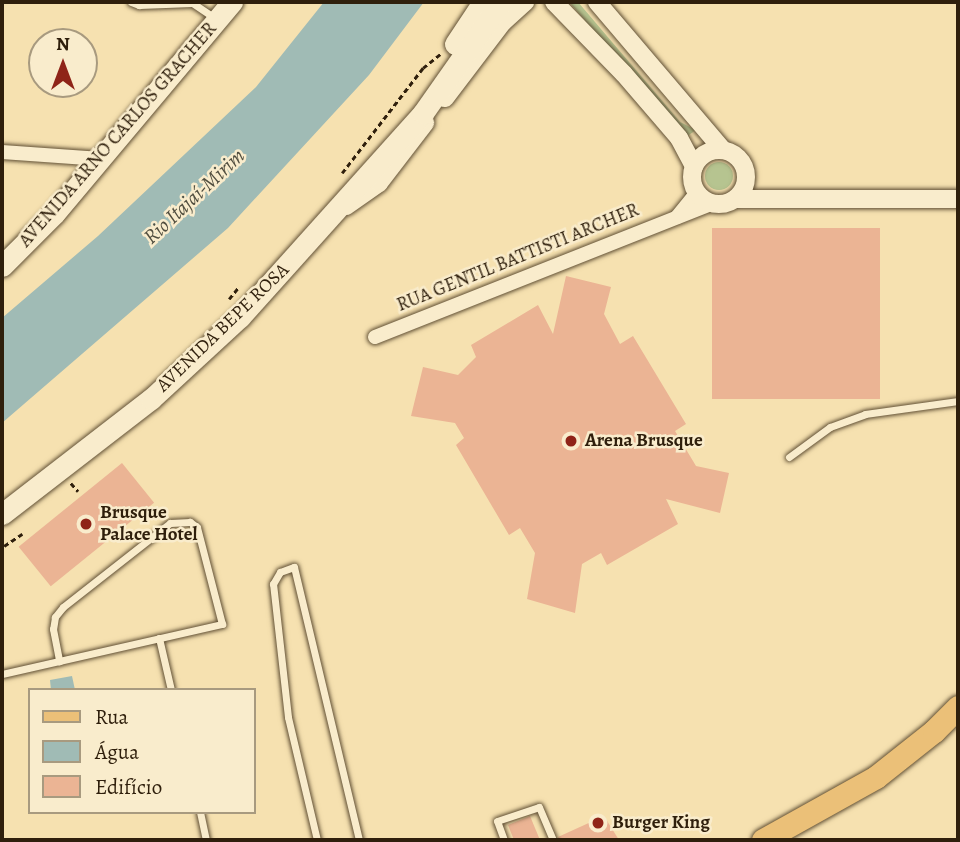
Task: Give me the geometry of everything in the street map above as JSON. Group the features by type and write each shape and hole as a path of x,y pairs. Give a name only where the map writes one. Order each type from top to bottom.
{"main road":[{"name":"AVENIDA ARNO CARLOS GRACHER","path":"2,266 54,214 232,2"},
{"name":"AVENIDA BEPE ROSA","path":"2,514 197,359 279,275 423,113 501,2"},
{"name":"AVENIDA BEPE ROSA","path":"363,179 484,5"},
{"path":"763,840 876,776 934,731 958,707"}],"street":[{"path":"332,216 379,183 503,22 525,2"},
{"path":"554,2 607,55 679,138 694,166"},
{"path":"586,2 683,115 699,121"},
{"path":"597,2 723,150 739,159 746,175 771,190 803,198"},
{"path":"723,150 707,153 694,166 692,179 697,192 713,203 735,199 958,199"},
{"path":"2,152 100,159"},
{"path":"735,199 742,192 746,175"},
{"name":"RUA GENTIL BATTISTI ARCHER","path":"676,218 697,192"},
{"name":"RUA GENTIL BATTISTI ARCHER","path":"375,337 713,203"}],"lane":[{"path":"137,3 191,2 217,20"},
{"path":"789,457 830,427 865,414 958,401"},
{"path":"2,674 222,624 201,534 190,522 170,523 63,607 55,618 53,629 59,661"},
{"path":"317,840 288,717 273,584 280,572 294,566 359,840"},
{"path":"159,638 171,688"},
{"path":"504,840 497,821 539,807 553,840"},
{"path":"200,814 206,840"}],"path":[{"path":"340,180 344,169 423,68 441,54"},
{"path":"223,309 238,288"},
{"path":"4,546 22,534"}],"green space":[{"path":"569,2 578,2 680,122 696,130 686,137"},
{"path":"719,162 729,166 733,176 729,186 719,190 709,186 705,176 709,166"}],"water":[{"name":"Rio Itajaí-Mirim","path":"324,2 424,2 369,75 228,228 2,423 2,318 98,236 256,87"},
{"path":"72,676 75,688 51,688 50,680"}],"building":[{"path":"712,228 880,228 880,399 712,399"},
{"name":"Arena Brusque","path":"566,276 611,287 604,314 620,344 633,336 686,424 675,431 696,466 729,473 720,513 666,499 678,524 607,565 601,553 582,564 575,613 527,599 535,553 520,528 509,535 456,445 464,438 455,423 411,416 423,367 458,375 476,357 471,345 538,305 553,334"},
{"name":"Brusque Palace Hotel","path":"122,463 154,503 51,586 19,547"},
{"path":"530,816 540,840 514,840 508,825"},
{"name":"Burger King","path":"604,816 619,840 559,840 558,837"}],"place":[{"name":"Arena Brusque","path":"571,441"},
{"name":"Brusque Palace Hotel","path":"86,524"},
{"name":"Burger King","path":"598,823"}]}
